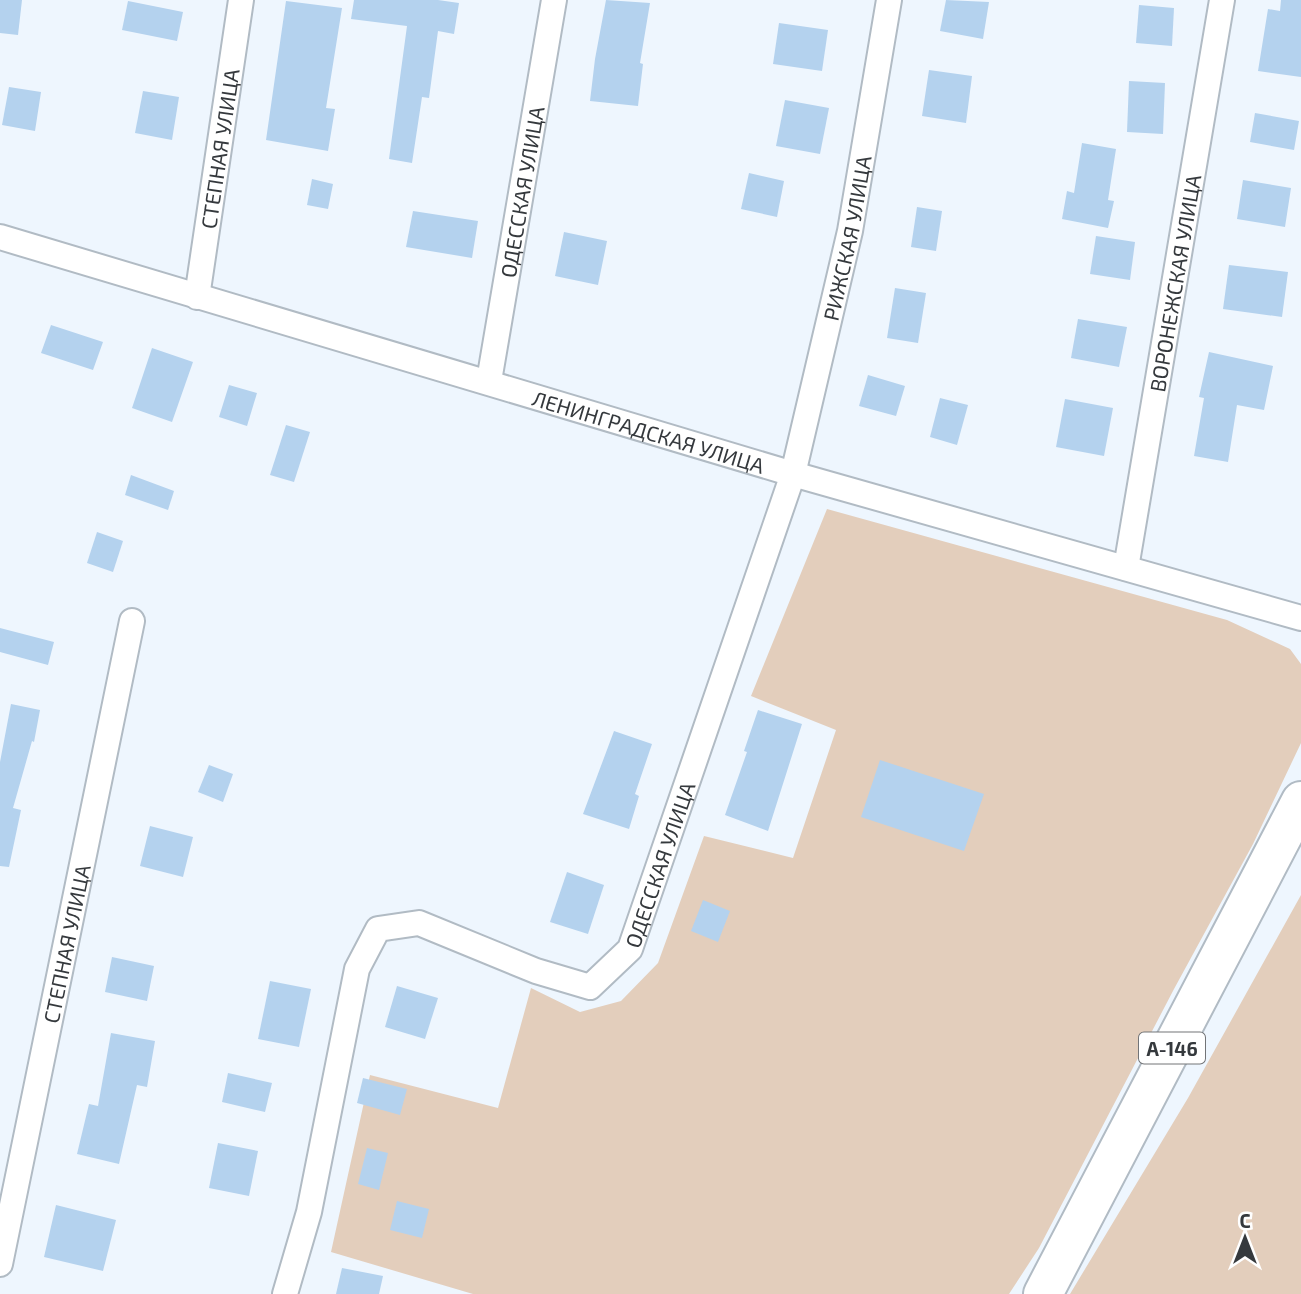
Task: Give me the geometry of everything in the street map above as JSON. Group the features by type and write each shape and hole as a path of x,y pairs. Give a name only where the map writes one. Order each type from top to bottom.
{"highway":[{"name":"А-146","path":"1043,1294 1301,801"}],"street":[{"name":"СТЕПНАЯ УЛИЦА","path":"197,297 241,0"},
{"name":"ОДЕССКАЯ УЛИЦА","path":"489,381 554,0"},
{"name":"РИЖСКАЯ УЛИЦА","path":"793,474 850,231 889,0"},
{"name":"ВОРОНЕЖСКАЯ УЛИЦА","path":"1126,568 1222,0"},
{"name":"ЛЕНИНГРАДСКАЯ УЛИЦА","path":"0,237 793,474 1126,568 1299,613"},
{"name":"ОДЕССКАЯ УЛИЦА","path":"285,1294 309,1212 357,969 378,929 419,923 536,971 590,987 630,949 793,474"},
{"name":"СТЕПНАЯ УЛИЦА","path":"0,1264 132,621"}],"shaded area":[{"path":"827,509 1227,620 1290,649 1301,664 1301,743 1253,844 1039,1248 1009,1294 473,1294 331,1252 370,1075 498,1108 531,988 580,1012 621,1001 658,963 704,836 793,858 836,730 751,696"},
{"path":"1301,895 1301,1294 1070,1294 1188,1098"}],"building":[{"path":"0,0 22,0 18,35 0,33"},
{"path":"354,0 438,0 459,3 454,34 438,31 429,98 422,97 412,163 389,159 407,26 351,19"},
{"path":"606,0 650,3 640,63 643,64 638,106 590,101"},
{"path":"946,0 989,2 983,39 940,31"},
{"path":"1281,0 1301,0 1301,77 1258,71 1268,9 1280,11"},
{"path":"128,1 183,12 177,41 122,30"},
{"path":"286,1 342,8 326,108 335,109 328,151 266,140"},
{"path":"1139,5 1174,8 1172,46 1136,43"},
{"path":"779,23 828,30 822,71 773,64"},
{"path":"929,70 972,76 966,123 922,116"},
{"path":"1129,81 1165,83 1163,134 1127,132"},
{"path":"9,87 41,92 35,131 2,125"},
{"path":"143,91 179,97 172,140 135,133"},
{"path":"785,100 829,108 820,154 776,146"},
{"path":"1255,113 1299,121 1294,150 1250,142"},
{"path":"1082,143 1116,149 1108,200 1114,201 1108,228 1062,219 1067,191 1074,193"},
{"path":"749,173 784,181 777,217 741,209"},
{"path":"312,179 333,184 328,209 307,205"},
{"path":"1243,180 1291,188 1285,227 1237,219"},
{"path":"917,207 942,211 936,251 911,247"},
{"path":"413,211 478,221 472,258 406,247"},
{"path":"564,232 607,241 598,285 555,276"},
{"path":"1096,236 1135,242 1130,280 1090,274"},
{"path":"1229,265 1288,272 1282,317 1223,309"},
{"path":"895,288 926,293 918,343 887,338"},
{"path":"1078,319 1127,327 1119,367 1071,358"},
{"path":"51,325 103,342 93,370 41,353"},
{"path":"152,348 193,362 172,422 132,408"},
{"path":"1209,352 1273,366 1264,410 1237,405 1228,462 1194,456 1204,398 1199,397"},
{"path":"868,375 905,386 896,416 859,406"},
{"path":"229,385 257,393 247,426 219,417"},
{"path":"940,398 968,405 957,445 930,437"},
{"path":"1065,399 1113,408 1104,456 1056,447"},
{"path":"286,425 310,432 294,482 270,475"},
{"path":"131,475 174,491 168,510 125,495"},
{"path":"97,532 123,541 113,572 87,563"},
{"path":"0,628 54,642 48,665 0,652"},
{"path":"11,704 40,710 34,742 32,741 13,808 21,810 9,867 0,866 0,762"},
{"path":"758,710 802,724 768,831 725,815"},
{"path":"614,731 652,744 635,794 639,796 629,829 583,814"},
{"path":"880,760 984,794 964,851 861,817"},
{"path":"209,765 233,774 223,802 198,792"},
{"path":"150,826 193,837 183,877 140,866"},
{"path":"567,872 604,885 588,934 550,922"},
{"path":"703,900 730,911 718,942 691,931"},
{"path":"112,957 154,966 147,1001 105,992"},
{"path":"270,981 311,989 299,1047 258,1039"},
{"path":"397,986 438,998 425,1039 385,1027"},
{"path":"111,1033 155,1041 147,1087 137,1085 119,1164 77,1154 89,1104 98,1106"},
{"path":"228,1073 272,1083 265,1112 222,1102"},
{"path":"363,1078 407,1089 400,1115 357,1103"},
{"path":"218,1143 258,1151 249,1196 209,1188"},
{"path":"367,1148 388,1153 379,1190 358,1184"},
{"path":"397,1201 429,1209 422,1238 390,1230"},
{"path":"56,1205 116,1220 103,1271 44,1257"},
{"path":"342,1268 383,1276 379,1294 336,1294"}]}
